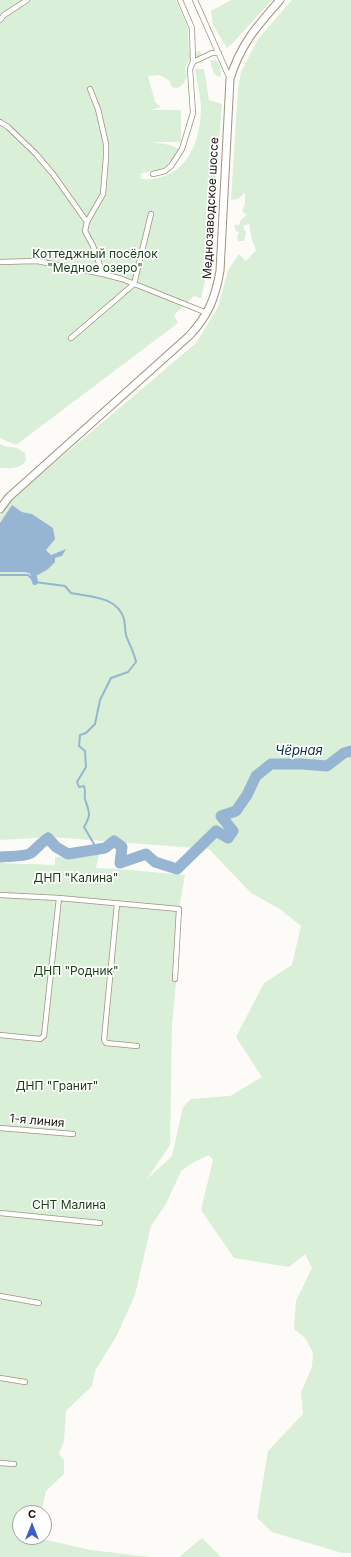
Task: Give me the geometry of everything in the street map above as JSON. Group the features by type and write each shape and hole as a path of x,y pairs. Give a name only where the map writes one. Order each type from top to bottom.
{"main road":[{"name":"Меднозаводское шоссе","path":"0,509 9,497 189,336 200,325 207,313 215,294 220,271 230,79 235,61 251,36 280,0"}],"street":[{"path":"0,20 4,15 27,0"},
{"path":"153,174 165,171 171,166 182,149 193,113 190,69 193,62 192,28 180,0"},
{"path":"196,0 230,79"},
{"path":"193,62 212,53 219,53"},
{"path":"90,89 98,109 106,144 106,157 103,194 87,222 85,231 93,246 103,274"},
{"path":"0,122 8,127 36,154 53,174 87,222"},
{"path":"71,338 134,284 151,214"},
{"path":"0,262 36,261 103,274 122,279 207,313"},
{"path":"0,895 59,898 179,909 175,979"},
{"path":"0,1035 40,1039 44,1036 59,898"},
{"path":"117,904 104,1040 106,1044 137,1046"},
{"name":"1-я линия","path":"0,1128 73,1134"},
{"path":"0,1213 100,1223"},
{"path":"0,1296 39,1302"},
{"path":"0,1378 25,1382"},
{"path":"0,1463 14,1464"}],"green space":[{"name":"Коттеджный посёлок \"Медное озеро\"","path":"0,0 176,0 188,28 189,53 200,51 202,55 188,62 185,68 187,78 182,85 177,88 172,87 169,80 159,75 148,76 155,102 161,107 150,110 181,110 181,142 153,142 170,145 179,149 168,165 160,170 141,173 141,179 156,178 169,174 188,158 194,147 198,134 201,106 195,69 204,69 209,100 222,104 208,269 201,298 194,296 174,315 178,323 16,445 0,438"},
{"path":"231,0 272,0 227,48 213,25 211,11"},
{"path":"292,0 351,0 351,1553 342,1553 272,1532 257,1518 268,1451 303,1414 301,1392 312,1367 313,1353 306,1339 294,1329 296,1301 312,1268 305,1254 289,1267 234,1258 201,1210 213,1160 209,1155 192,1163 181,1171 166,1204 151,1226 135,1295 117,1335 95,1371 92,1386 66,1411 64,1441 59,1454 64,1460 64,1474 46,1491 43,1505 12,1505 12,1545 52,1545 52,1541 91,1550 150,1557 0,1557 0,863 55,865 55,857 99,854 96,868 185,875 179,909 176,983 172,1024 170,1145 147,1179 172,1156 183,1107 191,1099 230,1096 262,1077 236,1037 264,983 292,965 301,926 280,909 251,893 209,849 51,837 0,840 0,572 29,573 55,558 62,556 65,550 51,555 46,550 32,514 22,512 13,506 0,523 0,516 12,499 196,343 218,307 228,270 239,254 246,261 256,250 252,240 249,224 243,226 246,233 244,241 238,241 237,237 239,232 236,231 234,225 239,225 241,220 247,215 242,211 245,203 245,193 238,199 231,200 238,88 241,72 258,39"},
{"path":"210,60 216,60 218,63 221,73 219,77 214,74"},
{"path":"0,444 17,448 25,453 26,461 17,467 0,468"},
{"path":"202,1538 221,1557 179,1557"}],"water":[{"path":"12,505 22,512 32,514 53,528 55,539 46,550 51,555 66,549 62,556 55,558 55,562 48,569 38,575 24,572 0,572 0,523"}],"waterway":[{"path":"32,568 35,582"},
{"path":"0,575 28,575 35,582 65,586 71,593 102,599 115,606 120,611 124,619 126,635 136,662 128,672 111,678 100,700 95,724 86,733 80,735 79,746 85,751 86,767 77,782 79,787 84,786 85,799 89,810 89,816 84,827 97,849"},
{"name":"Чёрная","path":"0,857 21,856 31,853 48,838 56,847 68,854 105,848 114,841 122,847 120,863 146,854 155,862 177,869 216,831 228,838 233,831 221,816 236,811 247,795 256,776 271,764 327,766 344,753 351,751"}],"park label":[{"name":"ДНП \"Калина\"","path":"76,878"},
{"name":"ДНП \"Родник\"","path":"76,971"},
{"name":"ДНП \"Гранит\"","path":"57,1086"},
{"name":"СНТ Малина","path":"69,1205"}]}
